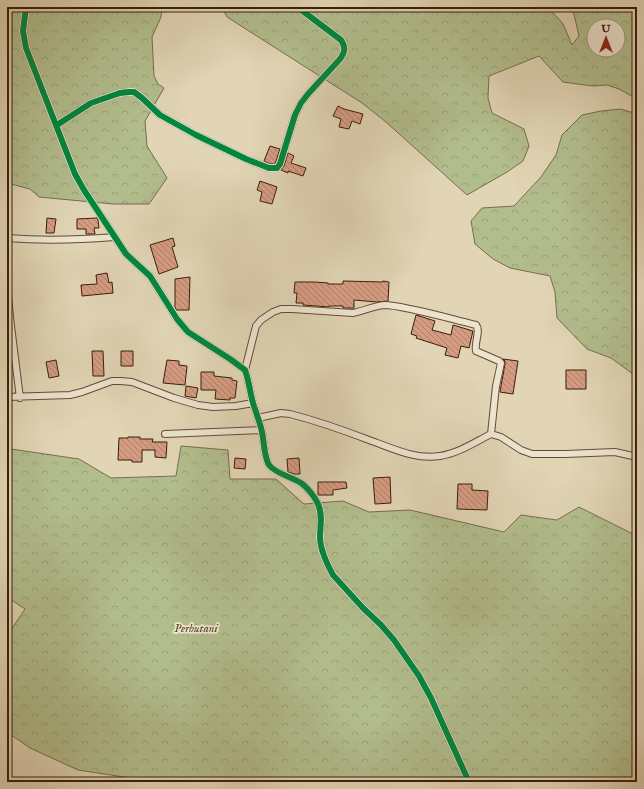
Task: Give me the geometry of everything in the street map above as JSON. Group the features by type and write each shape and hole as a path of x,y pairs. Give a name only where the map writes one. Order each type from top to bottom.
{"street":[{"path":"26,7 22,31 26,48 75,174 84,190 126,254 150,276 177,319 188,332 245,370"},
{"path":"56,125 91,103 120,93 134,92 160,115 196,135 246,159 269,168 277,168 280,164 295,115 301,103 340,59 345,50 345,46 341,40 299,7"},
{"path":"7,238 72,240 114,237"},
{"path":"7,287 20,398"},
{"path":"469,782 432,698 419,676 394,640 333,575 329,568 321,546 321,516 318,502 301,483 287,477 269,464 262,430 245,370 256,326 261,320 273,312 281,309 353,313 386,305 426,312 476,325 478,328 475,347 476,351 501,363 496,386 491,434"},
{"path":"7,397 20,398 70,395 112,381 121,381 132,382 174,398 198,405 213,407 236,406 253,402"},
{"path":"258,418 281,413 290,414 370,440 403,453 421,456 440,456 458,451 491,434 501,437 521,450 532,454 616,452 637,457"},
{"path":"165,434 262,430"}],"green space":[{"path":"7,7 162,7 161,17 152,37 154,76 158,84 164,88 145,121 147,146 167,178 149,204 113,204 39,197 30,189 7,183"},
{"path":"222,7 548,7 563,24 572,45 579,36 574,14 568,7 637,7 637,99 619,89 607,85 593,86 563,82 539,56 489,76 488,98 492,113 524,129 529,146 523,161 467,195 386,122 362,103 227,17"},
{"path":"621,109 637,114 637,377 611,358 587,349 557,318 555,292 550,276 510,268 493,259 475,244 471,221 482,208 514,206 541,177 556,155 562,135 582,115"},
{"name":"Perhutani","path":"181,446 228,450 230,479 276,479 304,504 343,501 369,512 410,510 504,532 521,515 557,520 579,507 637,536 637,782 200,782 137,779 78,770 30,748 7,732 7,636 25,609 7,597 7,452 11,449 79,459 111,478 176,476"}],"building":[{"path":"338,106 363,114 360,124 352,121 349,129 339,127 341,119 333,116"},
{"path":"270,146 280,149 275,164 270,164 264,161"},
{"path":"288,153 294,156 291,163 306,168 303,176 281,170 284,166"},
{"path":"260,181 277,187 272,204 260,201 262,192 257,190"},
{"path":"47,218 56,219 54,233 46,233"},
{"path":"97,218 99,228 94,228 95,234 86,234 86,229 77,229 77,219"},
{"path":"173,238 175,246 172,247 178,267 159,274 150,245"},
{"path":"107,273 109,283 112,282 113,293 82,296 81,285 97,284 96,275"},
{"path":"190,277 189,310 176,310 175,279"},
{"path":"343,281 389,282 388,301 377,302 354,300 354,308 343,308 343,306 329,307 303,305 303,303 296,303 297,293 294,293 295,282 343,284"},
{"path":"416,315 435,321 432,330 451,335 453,325 473,331 469,348 461,346 458,358 445,355 447,348 416,338 417,336 411,334"},
{"path":"92,351 103,351 104,376 93,376"},
{"path":"121,351 133,351 133,366 121,366"},
{"path":"503,359 518,361 513,394 500,392 505,364"},
{"path":"56,360 59,376 49,378 46,362"},
{"path":"167,360 179,361 179,365 187,366 185,385 163,383"},
{"path":"566,370 586,370 586,389 566,389"},
{"path":"201,372 214,372 214,376 232,378 232,380 237,381 235,398 230,398 230,400 215,399 216,390 201,390"},
{"path":"186,386 198,388 196,398 185,396"},
{"path":"128,437 153,439 152,442 167,442 166,458 155,457 155,450 142,450 142,462 118,460 119,438"},
{"path":"235,458 246,459 245,469 234,468"},
{"path":"299,458 300,474 288,472 287,459"},
{"path":"390,477 391,503 375,504 373,478"},
{"path":"318,482 346,482 347,488 333,490 333,495 318,495"},
{"path":"458,484 472,484 472,490 488,491 487,510 457,509"}],"cycle path":[{"path":"26,7 23,31 26,48 75,174 84,190 126,254 150,276 177,319 188,332 245,370 263,436 267,462 276,471 301,483 315,498 320,508 321,547 326,562 333,575 394,640 419,676 431,698 469,782"},
{"path":"57,125 91,103 120,93 134,92 160,115 196,135 246,159 269,168 277,168 280,164 295,115 301,103 340,59 344,50 344,45 341,40 299,7"}]}
